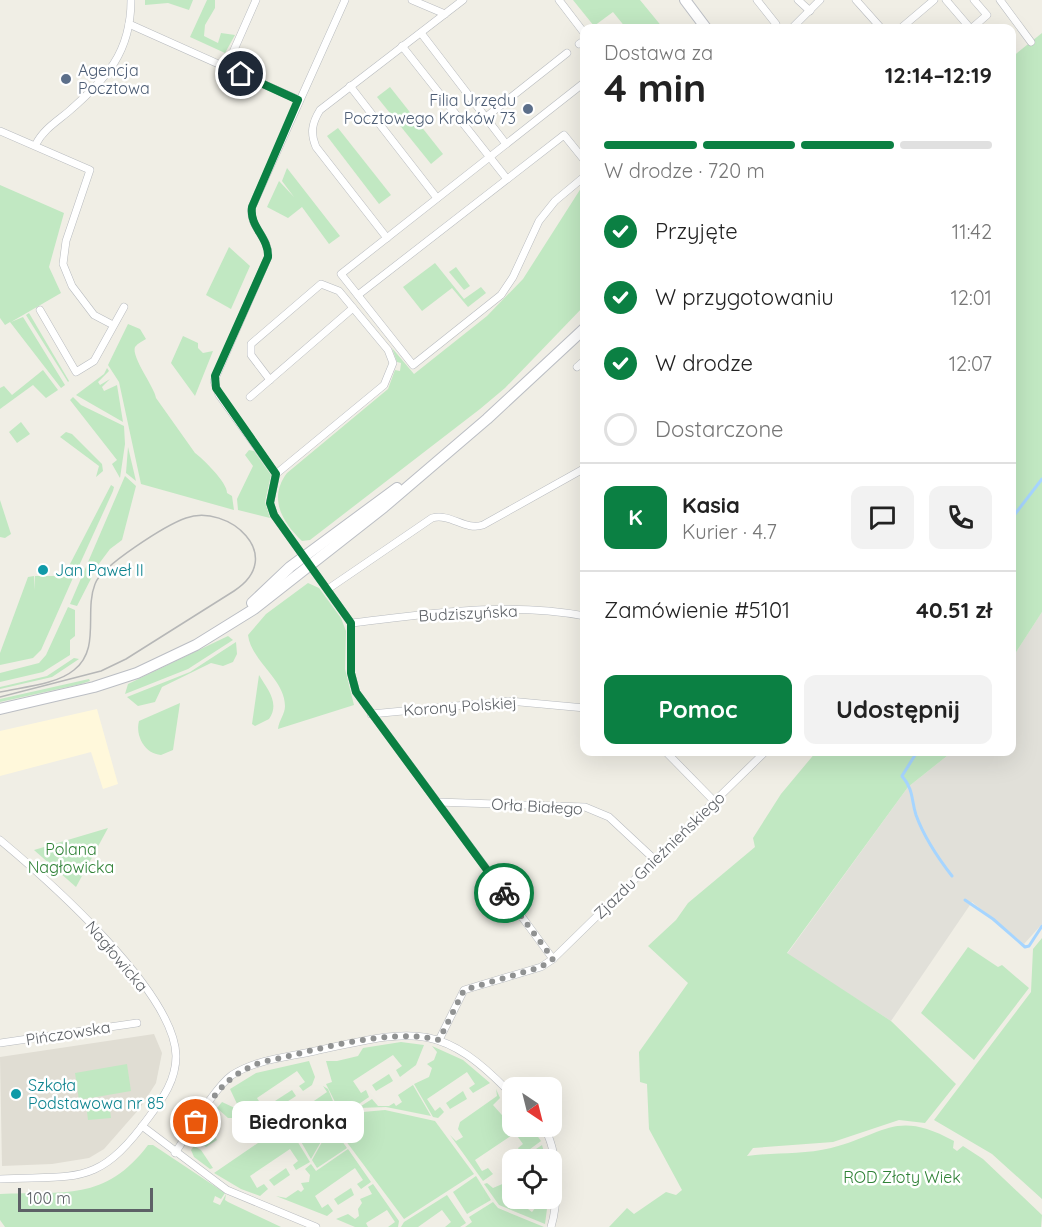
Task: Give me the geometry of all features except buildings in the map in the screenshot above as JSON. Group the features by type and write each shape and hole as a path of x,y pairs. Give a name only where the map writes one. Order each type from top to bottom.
{"street":[{"path":"36,144 47,129 106,77 121,51 129,24 131,0"},
{"path":"226,68 255,0"},
{"path":"276,474 219,395 214,381 268,257 267,244 252,219 252,207 298,100 345,0"},
{"path":"412,0 432,4 445,14"},
{"path":"387,238 313,140 314,122 320,110 463,0"},
{"path":"559,0 580,27"},
{"path":"685,0 703,24"},
{"path":"757,0 776,24"},
{"path":"798,0 810,11"},
{"path":"796,24 820,0"},
{"path":"856,0 877,24"},
{"path":"906,24 934,0"},
{"path":"946,0 967,24"},
{"path":"974,0 987,15 976,24"},
{"path":"1000,0 1031,42"},
{"path":"129,24 298,100"},
{"path":"421,33 506,144"},
{"path":"402,46 507,179"},
{"path":"486,117 567,53"},
{"path":"350,86 437,198"},
{"path":"580,86 340,274 413,365 501,295 539,221 555,201 580,180"},
{"path":"0,131 36,144 90,170 66,241 63,264 72,286 94,315 113,326"},
{"path":"358,295 564,135 580,155"},
{"path":"270,380 251,355 250,348 254,341 321,284 339,291 391,356 393,363 389,378 384,385 276,474 270,494 271,510 351,623 352,683 371,714 553,959"},
{"path":"40,310 76,372 94,361 124,307"},
{"path":"250,398 353,308"},
{"path":"571,339 580,327"},
{"path":"0,709 94,687 137,673 196,645 230,624 379,499 429,466 487,419 580,332"},
{"path":"328,589 432,518 447,516 475,528 580,471"},
{"name":"Budziszyńska","path":"351,623 479,609 551,611 580,615"},
{"name":"Korony Polskiej","path":"371,714 509,701 580,708"},
{"path":"670,756 714,801"},
{"name":"Zjazdu Gnieźnieńskiego","path":"439,1040 464,990 541,967 553,959 761,756"},
{"name":"Orła Białego","path":"437,802 585,807 609,817 654,859"},
{"name":"Nagłowicka","path":"0,840 106,939 145,986 172,1034 175,1046 174,1072 161,1100 112,1161 86,1174 0,1179"},
{"name":"Pińczowska","path":"0,1043 137,1023"},
{"path":"175,1153 227,1080 248,1067 262,1062 386,1036 416,1035 439,1040 476,1059 502,1085"},
{"path":"142,1126 227,1190 316,1227"},
{"path":"549,1137 552,1143 555,1167 551,1227"}],"shaded area":[{"path":"1042,612 1042,924 1024,944 972,902 891,1021 787,954 908,787 947,756 1016,756 1016,652"},
{"path":"97,709 118,784 103,789 91,752 0,776 0,731"},
{"path":"154,1034 162,1053 156,1083 140,1108 104,1149 89,1158 52,1164 2,1166 0,1057"}],"green space":[{"path":"145,0 193,0 189,10 168,3 145,5"},
{"path":"207,0 215,0 215,8 205,25 204,36 218,43 221,33 235,35 225,53 190,37"},
{"path":"573,0 640,0 660,24 623,24 613,12 597,24 592,24"},
{"path":"1042,33 1042,612 1016,652 1016,54"},
{"path":"390,87 443,154 431,164 377,97"},
{"path":"338,128 391,195 379,204 327,136"},
{"path":"287,168 340,236 329,244 302,207 288,218 267,207 279,181 294,197 282,181"},
{"path":"0,185 64,213 49,267 61,293 11,322 23,317 65,385 61,388 10,322 5,325 0,318"},
{"path":"580,190 580,310 505,388 480,409 310,540 302,541 283,518 278,500 281,482 287,473 388,389 395,370 400,371 401,363 397,362 392,348 414,374 487,316 523,279"},
{"path":"229,247 250,266 231,309 206,295"},
{"path":"435,263 464,299 481,287 486,293 468,307 452,288 422,311 403,287"},
{"path":"456,267 470,286 464,290 449,272"},
{"path":"29,313 69,381 68,382 26,315"},
{"path":"128,324 140,329 146,339 135,347 136,358 156,398 195,453 219,477 227,493 232,496 234,510 141,484 119,382 108,365"},
{"path":"183,336 198,343 198,348 203,353 213,351 195,396 171,363"},
{"path":"107,368 109,371 98,382 100,385 110,379 102,387 104,391 117,385 123,422 76,395 104,374"},
{"path":"43,370 58,390 46,398 33,385 0,409 0,388 4,386 12,395"},
{"path":"73,397 81,405 124,426 125,444 120,478 112,464 117,460 70,400"},
{"path":"21,422 30,434 17,443 9,432"},
{"path":"66,432 72,434 102,464 103,471 96,477 99,466 60,437"},
{"path":"128,447 136,481 126,473"},
{"path":"249,450 254,451 271,475 265,502 270,518 238,510 237,499 253,466 245,455"},
{"path":"125,476 136,486 122,540 110,549 98,565 77,606 70,604"},
{"path":"111,485 114,487 113,491 78,568 70,564"},
{"path":"0,500 11,534 5,538 0,537"},
{"path":"68,567 76,571 41,650 33,658 0,665 0,653 28,577 34,576 35,590 35,576 64,576"},
{"path":"308,583 319,588 341,618 346,631 345,669 354,705 278,729 285,709 284,696 255,653 248,635 266,614"},
{"path":"68,607 75,610 75,636 70,640 70,655 43,672 0,682 0,673 39,663 46,655"},
{"path":"228,636 233,640 188,669 125,694 128,684"},
{"path":"236,642 237,654 233,662 223,666 211,663 162,687 155,702 138,706 127,697 190,672"},
{"path":"74,658 79,659 52,677 0,689 0,687 47,676"},
{"path":"259,675 269,691 273,707 269,719 255,726 252,724"},
{"path":"89,679 90,681 81,684 0,702 0,699"},
{"path":"180,703 173,750 161,755 155,754 142,743 138,732 139,721"},
{"name":"ROD Złoty Wiek","path":"813,756 947,756 908,787 787,953 891,1021 956,1084 925,1123 899,1120 833,1142 753,1148 747,1156 820,1150 891,1127 904,1125 918,1127 954,1141 953,1148 957,1151 963,1146 983,1159 1042,1215 1041,1227 609,1227 627,1208 634,1214 666,1192 676,1195 682,1190 649,1129 647,1084 640,1082 639,1052 688,983 648,946 676,920 688,903 755,847 753,838 781,794"},
{"name":"Polana Nagłowicka","path":"108,828 76,887 34,850"},
{"path":"1042,938 1042,1199 992,1154 934,1120 1031,992 1033,949"},
{"path":"968,947 998,967 1002,965 1029,988 974,1060 921,1013"},
{"path":"401,1042 424,1045 416,1065 400,1077 396,1070 402,1066 393,1055 353,1081 361,1093 366,1090 369,1097 353,1108 336,1104 326,1084 332,1082 326,1061 358,1056 363,1048"},
{"path":"432,1046 463,1060 490,1083 473,1093 469,1088 475,1084 467,1072 427,1099 435,1111 440,1107 444,1112 438,1118 433,1117 414,1084 429,1077 432,1068 427,1064 434,1060 437,1052"},
{"path":"309,1061 315,1077 312,1085 303,1091 299,1086 305,1082 297,1071 257,1098 264,1109 270,1106 274,1112 268,1118 238,1106 230,1089 256,1073"},
{"path":"127,1064 131,1091 79,1100 75,1073"},
{"path":"389,1074 393,1081 376,1091 372,1085"},
{"path":"413,1085 431,1116 386,1107 358,1108 372,1099 378,1106 389,1106 394,1103 396,1106 402,1102 398,1095"},
{"path":"323,1086 328,1089 335,1106 326,1112 333,1122 312,1124 286,1122 292,1119 293,1121 311,1109 311,1103 327,1092"},
{"path":"496,1089 500,1098 493,1105 502,1115 502,1137 509,1137 475,1160 482,1171 488,1168 493,1174 483,1181 450,1135 456,1141 463,1137 458,1129 460,1122 497,1096"},
{"path":"292,1090 296,1096 279,1107 275,1101"},
{"path":"463,1091 467,1099 450,1109 446,1103"},
{"path":"109,1101 111,1118 88,1120 86,1104"},
{"path":"222,1102 237,1109 237,1118 228,1118 217,1108"},
{"path":"385,1110 435,1121 474,1174 404,1219 334,1125 352,1113"},
{"path":"242,1111 266,1121 263,1130 255,1135 241,1114"},
{"path":"285,1113 286,1122 274,1121"},
{"path":"217,1120 211,1131 217,1140 206,1147 200,1143"},
{"path":"278,1125 288,1126 310,1162 296,1170 293,1165 298,1161 290,1149 250,1176 257,1188 264,1184 268,1189 260,1196 241,1189 214,1173 258,1143 256,1140"},
{"path":"292,1126 330,1126 311,1159"},
{"path":"331,1126 347,1148 317,1168 312,1160"},
{"path":"518,1137 538,1137 541,1141 530,1149 519,1149 523,1144"},
{"path":"148,1145 153,1145 225,1193 221,1199 215,1196 213,1202 220,1205 226,1194 225,1200 228,1202 281,1227 5,1227 0,1220 0,1194 64,1192 99,1185 116,1176 132,1163"},
{"path":"194,1146 201,1150 213,1168 210,1169 194,1157 191,1150"},
{"path":"348,1149 371,1182 361,1189 357,1184 363,1180 355,1168 315,1196 322,1208 328,1204 333,1211 327,1216 276,1196 286,1198 298,1190 301,1192 304,1189 301,1183 309,1182 310,1175 305,1169 311,1164 316,1171"},
{"path":"286,1168 290,1175 274,1186 269,1180"},
{"path":"476,1176 491,1200 467,1214 453,1192"},
{"path":"487,1183 493,1188 502,1184 502,1206 484,1184"},
{"path":"373,1184 399,1221 398,1227 388,1227 395,1222 387,1210 366,1223 368,1227 355,1227 336,1219 348,1214 355,1219 359,1216 358,1209 362,1203 360,1199 372,1194 368,1187"},
{"path":"351,1188 354,1195 338,1205 334,1199"},
{"path":"447,1195 466,1223 460,1227 445,1227 451,1222 442,1210 418,1227 401,1227 404,1222"},
{"path":"493,1202 498,1208 544,1227 465,1227 472,1222 469,1217"},
{"path":"509,1209 528,1209 532,1212 534,1209 547,1209 545,1224"}],"waterway":[{"path":"1016,513 1042,479"},
{"path":"914,756 902,776 910,791 923,831 952,876"},
{"path":"965,900 993,919 1025,947 1029,946 1042,926"}],"tram line":[{"path":"0,692 38,685 58,679 74,670 87,652 90,641 91,606 95,584 109,567 150,537 186,518 202,515 219,518 234,525 246,536 254,549 255,563 249,577 234,591 126,659 101,671 0,697"}],"way so far":[{"path":"196,1122 227,1080 248,1067 262,1062 400,1034 439,1040 464,990 541,967 553,959 504,893"}],"place":[{"name":"Agencja Pocztowa","path":"66,79"},
{"name":"Filia Urzędu Pocztowego Kraków 73","path":"528,109"},
{"name":"Jan Paweł II","path":"43,570"},
{"name":"Szkoła Podstawowa nr 85","path":"16,1094"},
{"name":"Biedronka","path":"196,1122"}],"route":[{"path":"241,74 298,100 252,207 252,219 267,244 268,257 215,376 216,388 276,474 270,494 271,510 351,623 351,673 356,692 504,893"}]}
